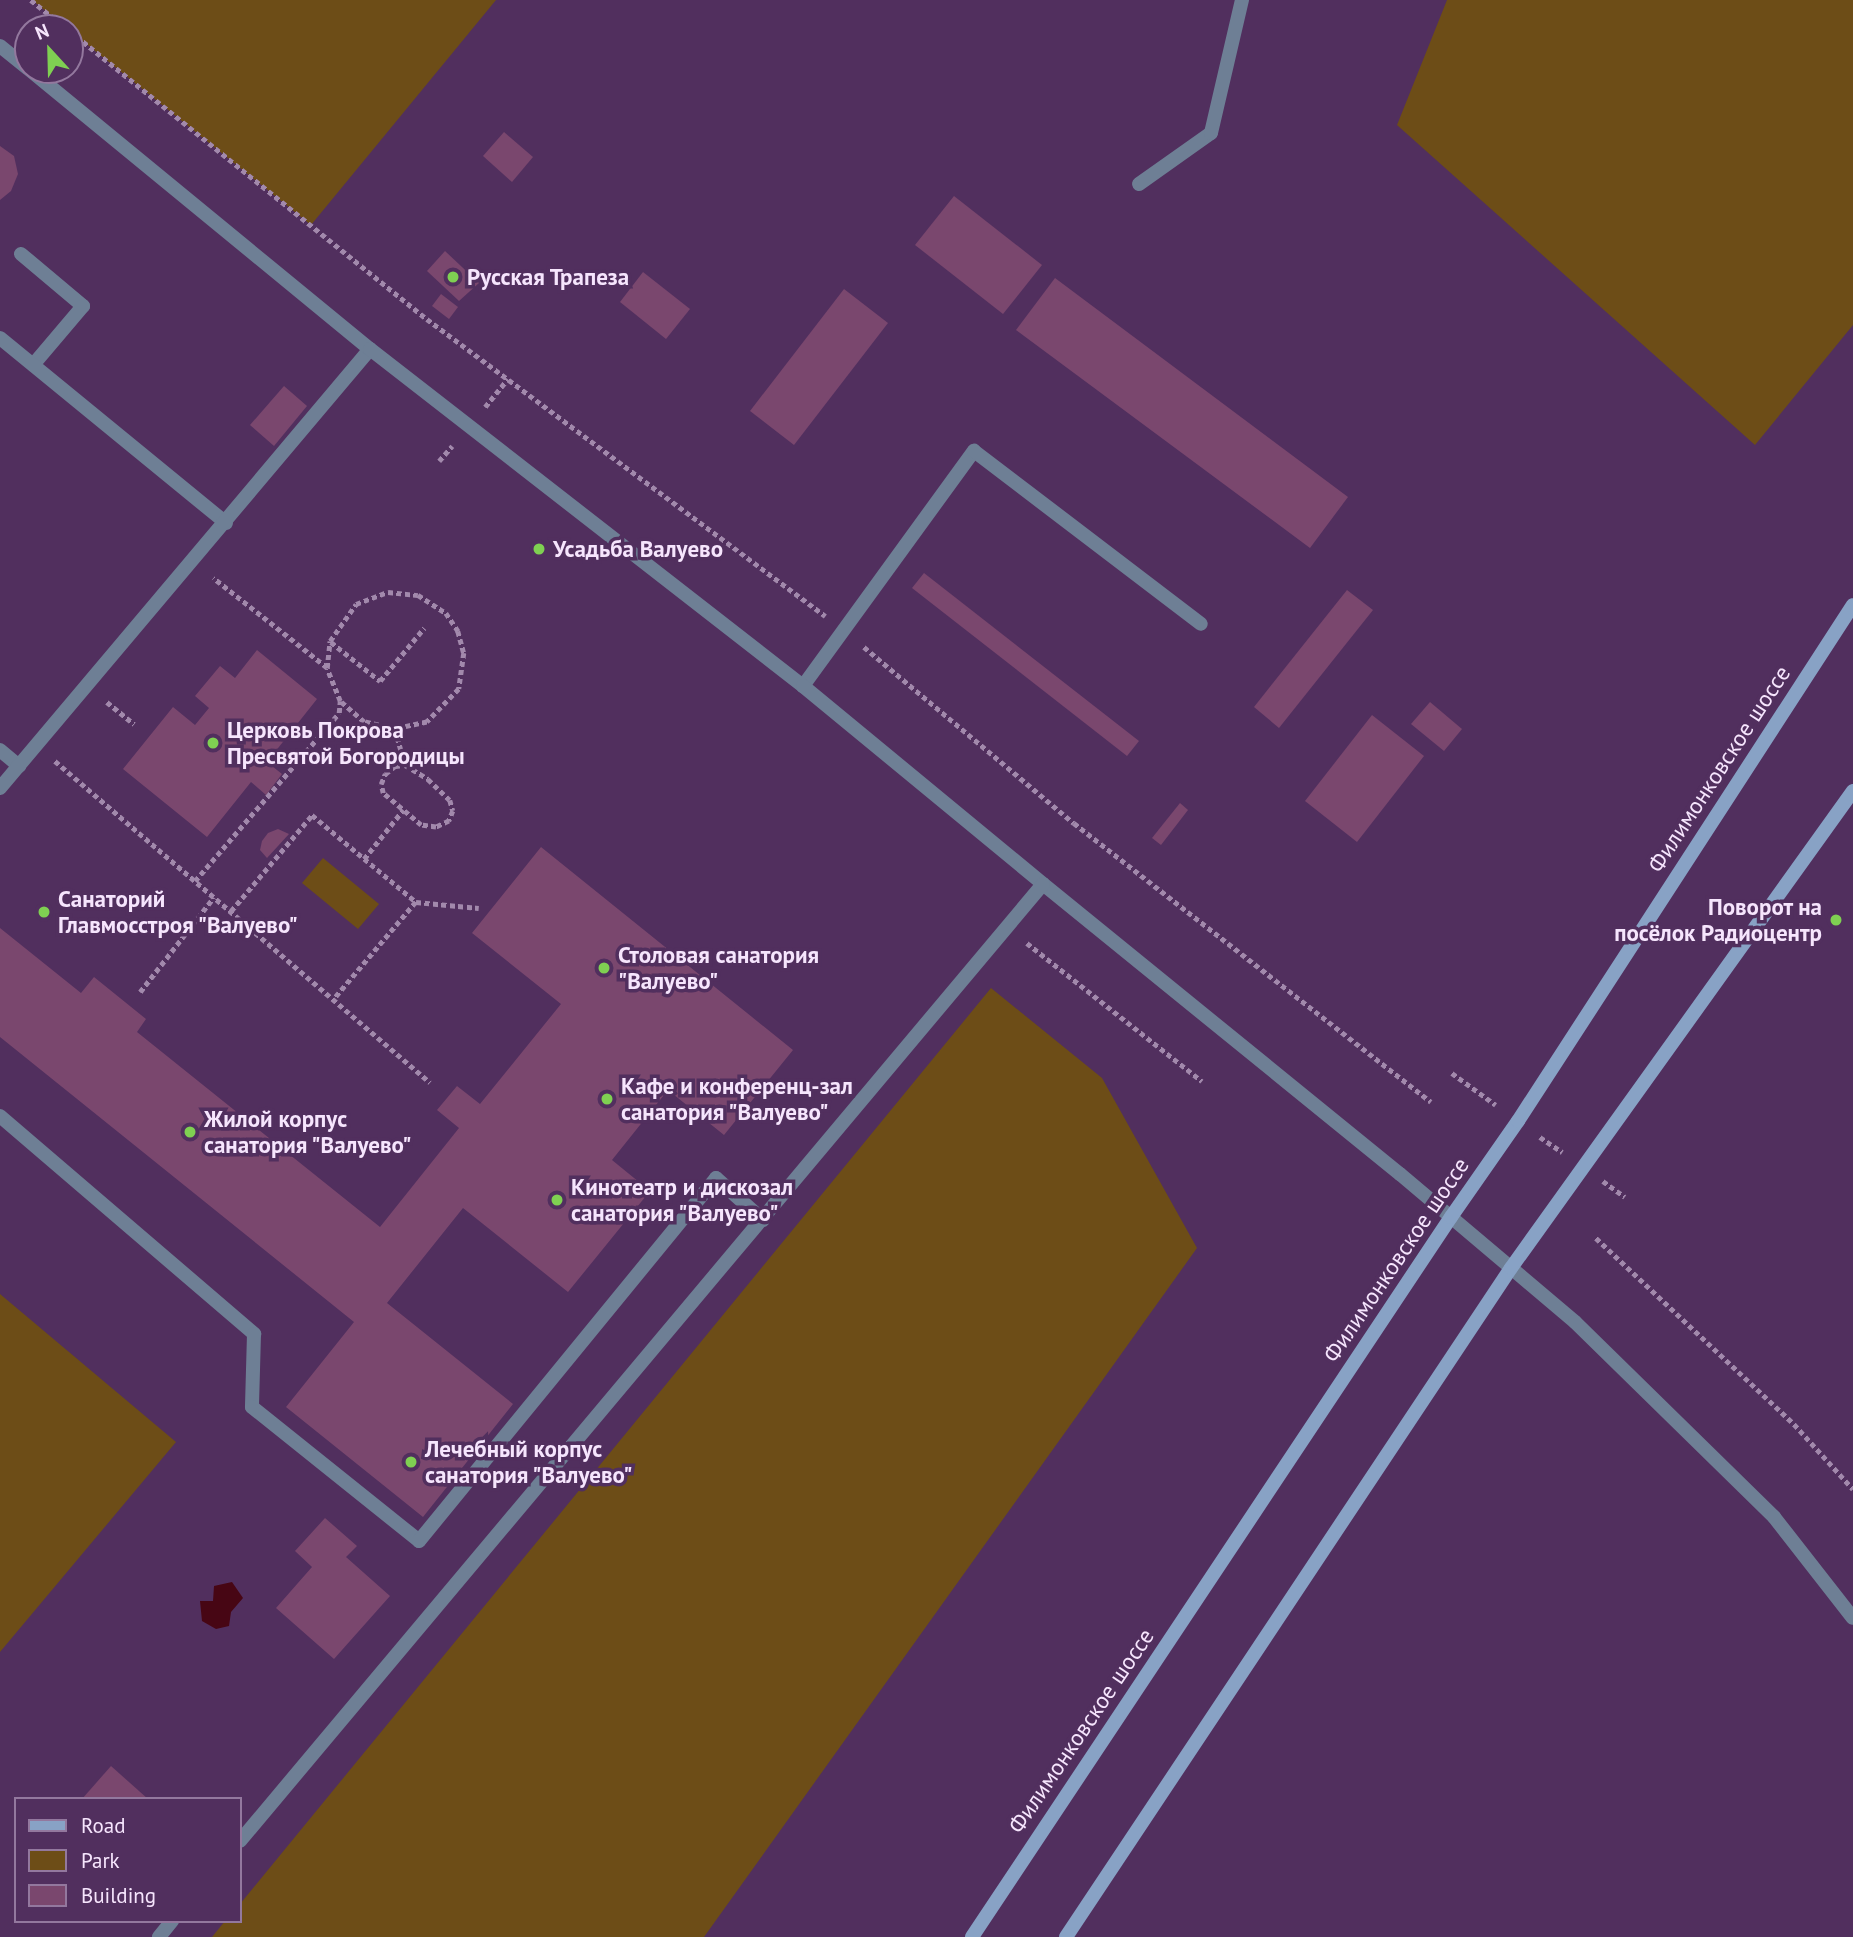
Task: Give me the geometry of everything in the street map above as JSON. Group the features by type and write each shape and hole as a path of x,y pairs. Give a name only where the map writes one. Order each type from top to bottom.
{"main road":[{"name":"Филимонковское шоссе","path":"972,1937 1451,1217 1518,1121 1853,605"},
{"path":"1066,1937 1511,1268 1853,791"}],"street":[{"path":"1139,184 1211,133 1242,0"},
{"path":"0,46 14,57"},
{"path":"47,84 370,349 803,686 1451,1217 1575,1322 1774,1517 1848,1602 1853,1618"},
{"path":"21,254 83,306 33,365"},
{"path":"0,338 226,523"},
{"path":"0,788 39,747 370,349"},
{"path":"803,686 974,451 1201,624"},
{"path":"0,750 19,766"},
{"path":"242,1839 1043,884"},
{"path":"0,1116 254,1334 252,1407 419,1541 716,1178 763,1220"},
{"path":"159,1937 170,1923"}],"path":[{"path":"31,0 48,14"},
{"path":"84,43 427,319 843,629 1073,823 1431,1102"},
{"path":"193,562 327,668"},
{"path":"195,881 340,713 340,701 327,668 330,641 356,604 388,592 418,595 446,613 458,631 464,653 459,689 427,722 395,729 365,722 340,701"},
{"path":"330,641 380,681 424,628"},
{"path":"87,687 134,724"},
{"path":"395,729 405,765"},
{"path":"39,747 430,1082"},
{"path":"405,765 428,779 450,800 453,811 449,821 436,827 421,825 403,810 383,793 381,784 385,774 395,766 405,765"},
{"path":"365,859 403,810"},
{"path":"231,911 312,815 416,902 480,908"},
{"path":"140,992 214,897"},
{"path":"334,999 416,902"},
{"path":"1008,928 1202,1081"},
{"path":"1596,1238 1794,1423 1853,1489"}],"green space":[{"path":"32,0 496,0 311,225 84,42 84,14 49,14"},
{"path":"1447,0 1853,0 1853,325 1755,445 1397,125"},
{"path":"323,858 379,904 358,929 302,883"},
{"path":"991,988 1102,1078 1197,1248 704,1937 212,1937 223,1923 242,1923 242,1902"},
{"path":"0,1294 176,1442 0,1652"}],"shaded area":[{"path":"232,1582 243,1598 231,1612 229,1626 216,1629 202,1621 200,1601 213,1601 214,1586"}],"building":[{"path":"504,132 533,157 512,182 483,156"},
{"path":"0,146 14,156 18,174 11,191 0,200"},
{"path":"954,196 1042,265 1003,314 915,245"},
{"name":"Русская Трапеза","path":"445,251 479,283 459,301 427,271"},
{"path":"643,272 690,309 666,339 620,302"},
{"path":"1055,278 1348,497 1310,548 1016,330"},
{"path":"844,289 888,323 794,445 750,411"},
{"path":"441,294 458,307 449,319 432,306"},
{"path":"284,386 307,406 274,446 250,425"},
{"path":"924,573 1139,741 1127,756 912,588"},
{"path":"1347,590 1373,610 1279,728 1254,707"},
{"name":"Церковь Покрова Пресвятой Богородицы","path":"257,650 317,699 267,762 282,774 266,795 251,782 207,837 123,769 173,707 195,725 209,708 195,696 220,666 235,678"},
{"path":"1430,702 1462,729 1444,751 1411,724"},
{"path":"1372,715 1424,756 1357,842 1305,801"},
{"path":"1180,803 1188,810 1161,845 1152,838"},
{"path":"278,829 289,834 267,858 260,850 262,841 268,833"},
{"path":"541,847 793,1050 724,1135 668,1090 612,1160 650,1191 568,1292 463,1208 387,1303 513,1404 423,1517 286,1407 354,1322 0,1037 0,928 81,993 94,977 146,1019 137,1032 380,1227 459,1128 437,1110 457,1086 480,1104 561,1004 472,933"},
{"path":"325,1518 357,1546 346,1557 390,1596 334,1659 276,1608 312,1567 295,1551"},
{"path":"111,1766 146,1797 84,1797"}],"place":[{"name":"Русская Трапеза","path":"453,277"},
{"name":"Усадьба Валуево","path":"539,549"},
{"name":"Церковь Покрова Пресвятой Богородицы","path":"213,743"},
{"name":"Санаторий Главмосстроя \"Валуево\"","path":"44,912"},
{"name":"Поворот на посёлок Радиоцентр","path":"1836,920"},
{"name":"Столовая санатория \"Валуево\"","path":"604,968"},
{"name":"Кафе и конференц-зал санатория \"Валуево\"","path":"607,1099"},
{"name":"Жилой корпус санатория \"Валуево\"","path":"190,1132"},
{"name":"Кинотеатр и дискозал санатория \"Валуево\"","path":"557,1200"},
{"name":"Лечебный корпус санатория \"Валуево\"","path":"411,1462"}]}
